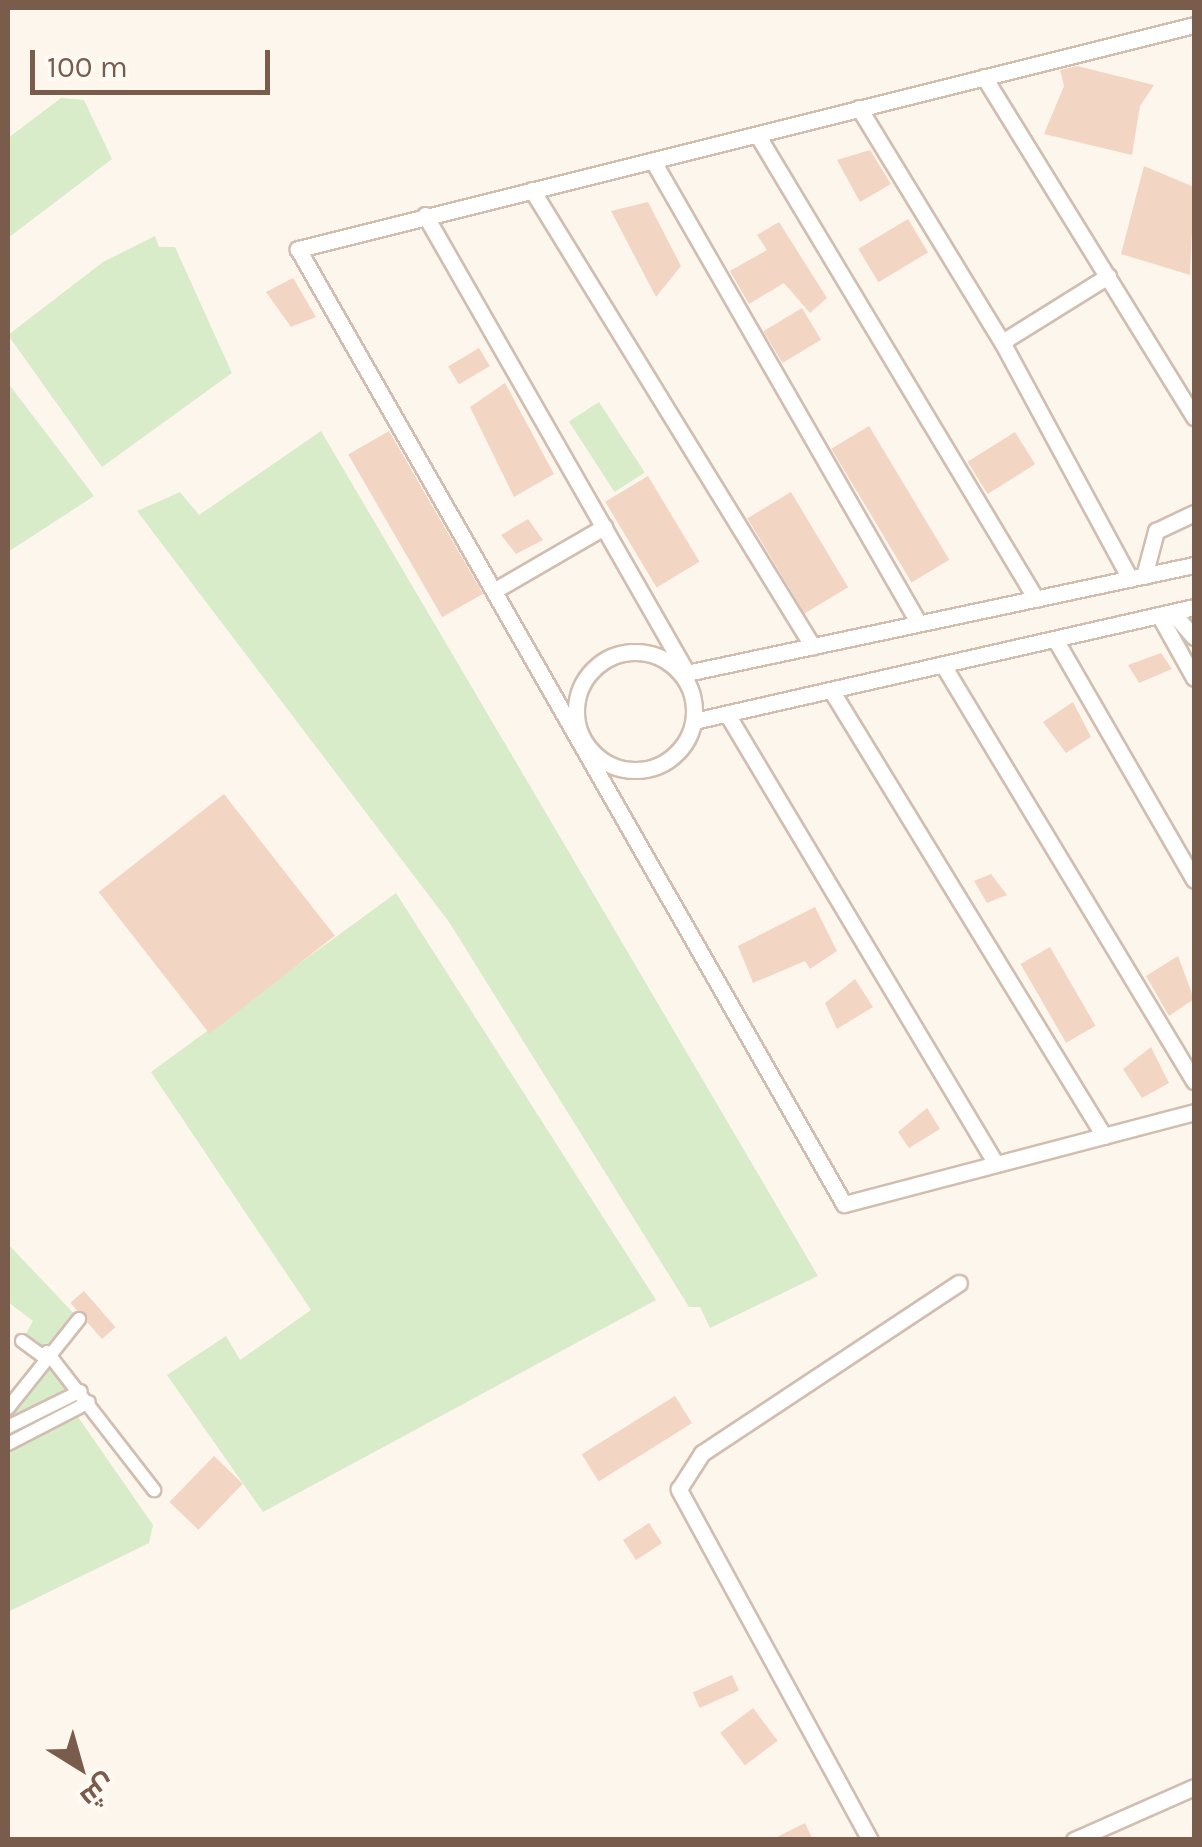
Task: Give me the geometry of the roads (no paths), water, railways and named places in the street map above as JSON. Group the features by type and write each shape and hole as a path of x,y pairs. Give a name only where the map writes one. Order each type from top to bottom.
{"street":[{"path":"1194,25 298,248 580,734 844,1204 1194,1112"},
{"path":"984,76 1194,417"},
{"path":"859,108 1002,342 1137,578"},
{"path":"758,136 1036,599"},
{"path":"653,161 918,622"},
{"path":"532,190 813,647"},
{"path":"425,215 685,674 694,722 676,754 642,770 605,762 580,734 577,697 597,665 632,652 685,674 1194,565"},
{"path":"1002,342 1108,276"},
{"path":"1137,578 1156,531 1194,512"},
{"path":"497,589 604,527"},
{"path":"694,722 1194,607"},
{"path":"1165,614 1194,637"},
{"path":"1165,614 1194,678"},
{"path":"1055,639 1194,880"},
{"path":"943,665 1194,1082"},
{"path":"831,690 1104,1136"},
{"path":"727,714 996,1164"},
{"path":"870,1840 678,1489 702,1453 960,1283"},
{"path":"8,1408 45,1354 79,1319"},
{"path":"22,1341 45,1354 85,1396 154,1490"},
{"path":"8,1427 85,1396"},
{"path":"8,1444 85,1396"},
{"path":"1074,1840 1194,1788"}]}
